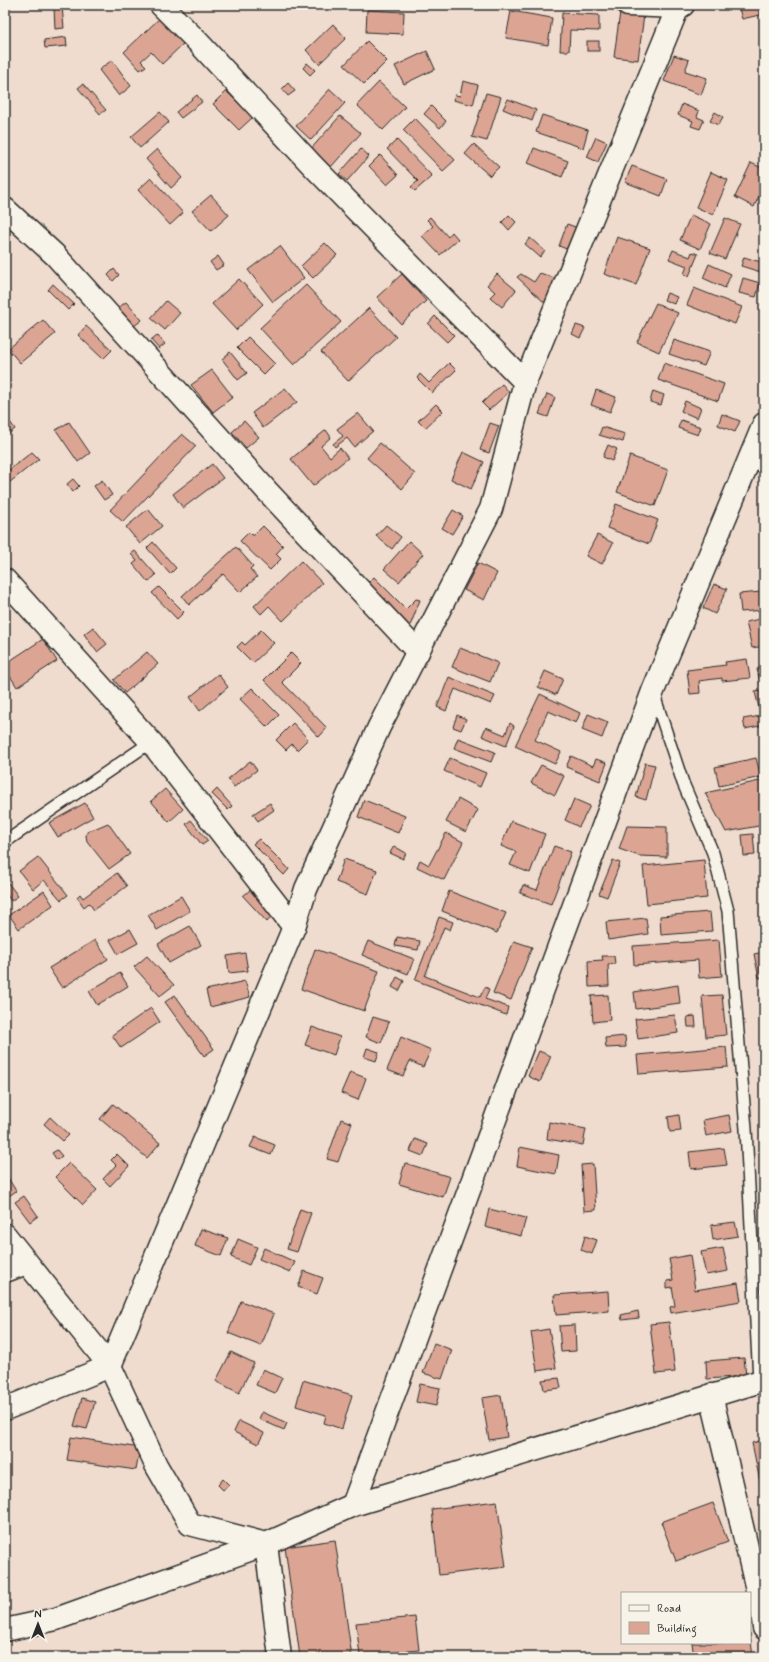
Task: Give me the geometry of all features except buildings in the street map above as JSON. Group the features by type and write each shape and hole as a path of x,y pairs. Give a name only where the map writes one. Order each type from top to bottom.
{"street":[{"path":"160,5 197,41 313,166 525,382"},
{"path":"5,1409 110,1366 294,927 306,889 379,727 492,509 525,382 680,6 628,5"},
{"path":"5,209 55,255 268,492 418,652"},
{"path":"353,1505 653,691 764,424"},
{"path":"5,580 151,742 294,927"},
{"path":"5,1235 110,1366 156,1465 190,1524 266,1544"},
{"path":"5,1271 27,1263"},
{"path":"5,1630 56,1619 266,1544 353,1505 761,1380"},
{"path":"711,1395 761,1594 764,1628"},
{"path":"266,1544 280,1657"}],"lane":[{"path":"653,691 683,783 713,853 728,911 746,1129 761,1380"},
{"path":"5,842 151,742"}]}
